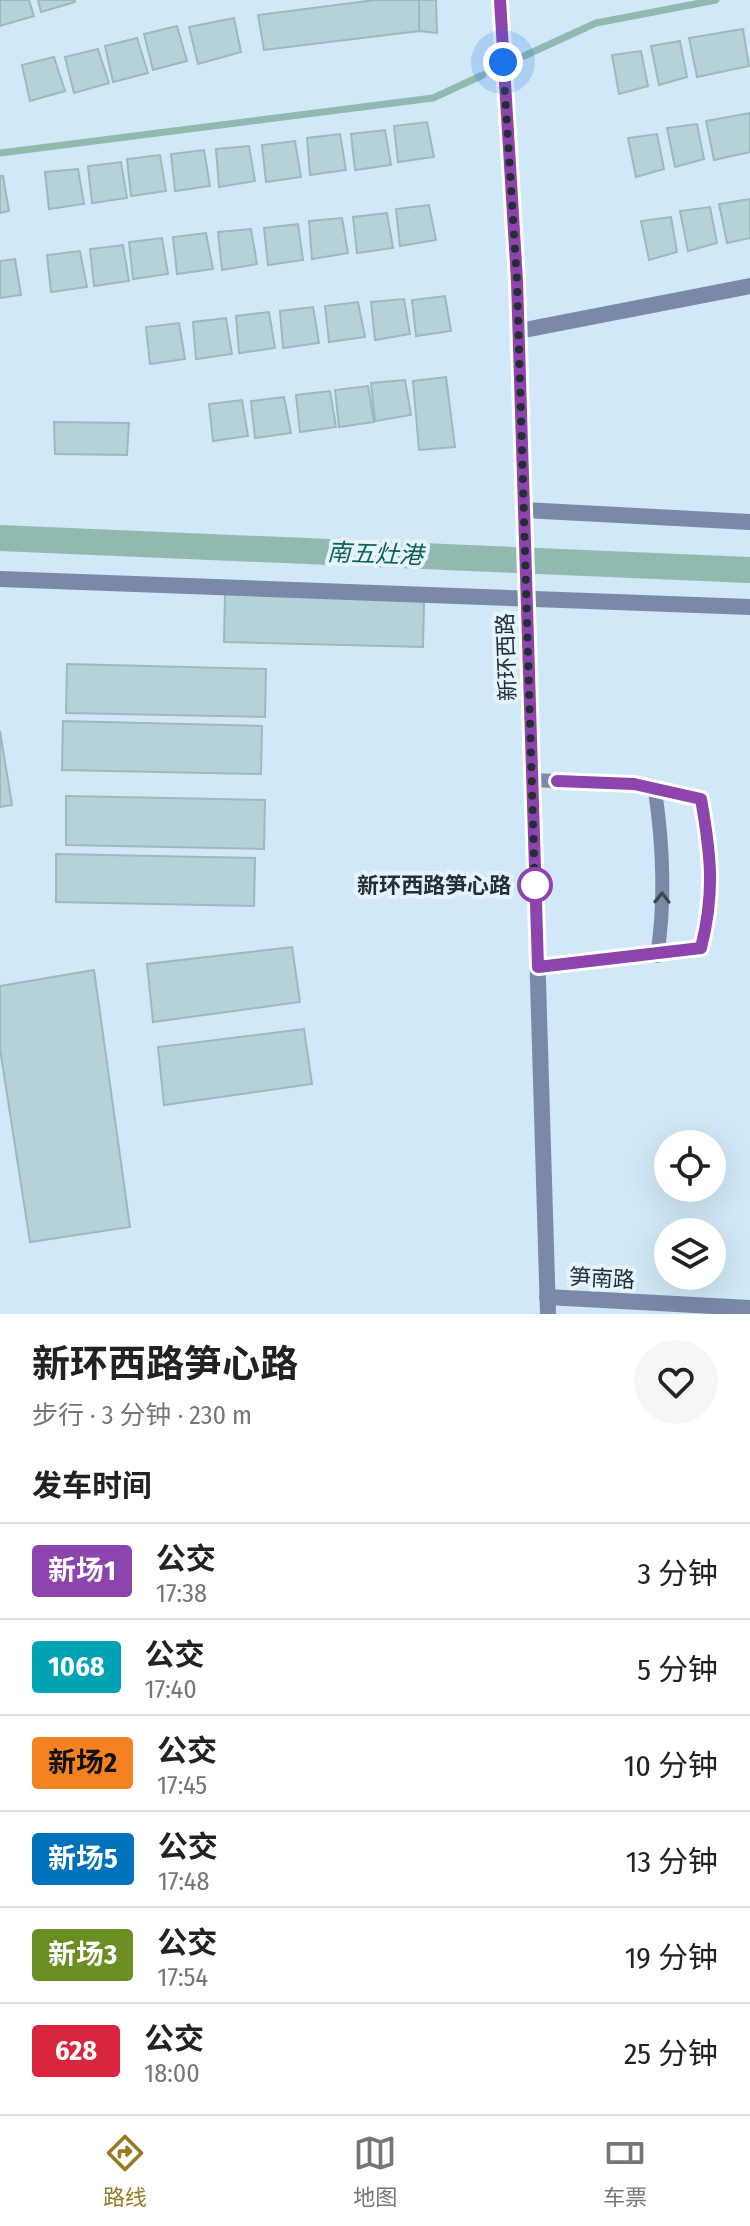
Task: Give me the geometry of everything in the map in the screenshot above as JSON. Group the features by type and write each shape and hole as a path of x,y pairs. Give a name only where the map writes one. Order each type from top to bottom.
{"street":[{"name":"新环西路","path":"500,0 519,331 547,1305"},
{"path":"519,331 750,286"},
{"path":"524,510 750,522"},
{"path":"0,579 526,593 750,607"},
{"name":"笋南路","path":"547,1305 750,1308"}],"lane":[{"path":"531,780 634,784 701,799 708,839 712,907 701,948 657,956 538,967"},
{"path":"655,790 663,839 662,927 657,956"}],"building":[{"path":"0,0 29,0 34,16 0,26"},
{"path":"38,0 75,0 75,2 41,12"},
{"path":"375,0 419,0 419,31 264,50 258,15"},
{"path":"419,0 436,0 437,33 419,31"},
{"path":"234,18 241,52 198,64 189,27"},
{"path":"177,26 187,61 153,70 144,34"},
{"path":"743,29 749,66 697,77 689,38"},
{"path":"137,38 148,73 113,82 105,46"},
{"path":"680,41 687,77 659,85 651,46"},
{"path":"98,49 109,83 74,93 65,57"},
{"path":"641,51 648,86 619,94 612,55"},
{"path":"54,57 65,91 30,101 22,65"},
{"path":"750,113 750,152 714,160 706,121"},
{"path":"427,122 434,157 398,162 394,126"},
{"path":"697,124 704,159 675,167 667,128"},
{"path":"385,130 391,165 355,170 351,134"},
{"path":"340,134 346,170 310,175 307,138"},
{"path":"657,134 664,169 636,177 628,138"},
{"path":"295,141 301,177 266,182 262,145"},
{"path":"249,146 255,181 219,187 216,149"},
{"path":"204,150 210,186 175,191 171,154"},
{"path":"160,155 166,191 131,196 127,159"},
{"path":"121,162 127,198 92,203 88,166"},
{"path":"78,169 84,204 49,209 45,172"},
{"path":"0,176 3,176 9,211 0,213"},
{"path":"750,199 750,238 727,243 719,204"},
{"path":"429,205 436,240 400,246 396,209"},
{"path":"710,207 717,243 688,251 680,211"},
{"path":"387,213 393,248 357,253 353,217"},
{"path":"671,217 677,252 649,260 641,221"},
{"path":"342,218 348,253 312,259 309,221"},
{"path":"298,224 303,260 268,265 264,228"},
{"path":"251,229 257,264 222,270 218,232"},
{"path":"206,233 213,269 177,274 173,237"},
{"path":"162,238 168,274 133,279 129,242"},
{"path":"123,245 129,281 94,286 90,249"},
{"path":"80,251 87,287 51,292 47,255"},
{"path":"15,259 21,295 0,298 0,261"},
{"path":"445,296 451,331 416,336 412,300"},
{"path":"404,299 410,334 375,340 371,302"},
{"path":"358,302 365,337 329,342 325,306"},
{"path":"313,307 319,343 283,348 280,311"},
{"path":"269,312 275,348 239,353 236,316"},
{"path":"226,318 232,354 196,359 193,322"},
{"path":"179,323 185,359 150,364 146,327"},
{"path":"446,377 455,447 419,450 413,381"},
{"path":"405,380 411,415 375,421 371,383"},
{"path":"368,386 374,422 339,427 335,390"},
{"path":"330,391 336,427 300,432 296,395"},
{"path":"284,397 291,433 255,438 251,401"},
{"path":"242,400 248,436 213,441 209,404"},
{"path":"54,422 129,423 127,455 55,454"},
{"path":"225,594 424,599 423,647 224,642"},
{"path":"67,664 266,669 265,717 66,713"},
{"path":"63,721 262,726 261,774 62,770"},
{"path":"0,731 12,805 0,807"},
{"path":"66,796 265,800 264,849 66,845"},
{"path":"56,854 255,858 254,906 56,902"},
{"path":"292,947 300,1002 153,1022 147,964"},
{"path":"94,970 130,1227 30,1242 0,1049 0,986"},
{"path":"304,1029 312,1084 164,1105 158,1047"}],"waterway":[{"path":"524,56 596,23 716,0"},
{"path":"0,153 433,98 483,75"},
{"name":"南五灶港","path":"0,538 750,570"}],"bus line":[{"name":"新场1","path":"500,0 517,281 538,967 657,956 701,948 712,907 708,839 701,799 634,784 557,781"}],"place":[{"name":"新环西路笋心路","path":"535,885"}],"route":[{"path":"503,62 517,281 535,891 535,885"}]}
